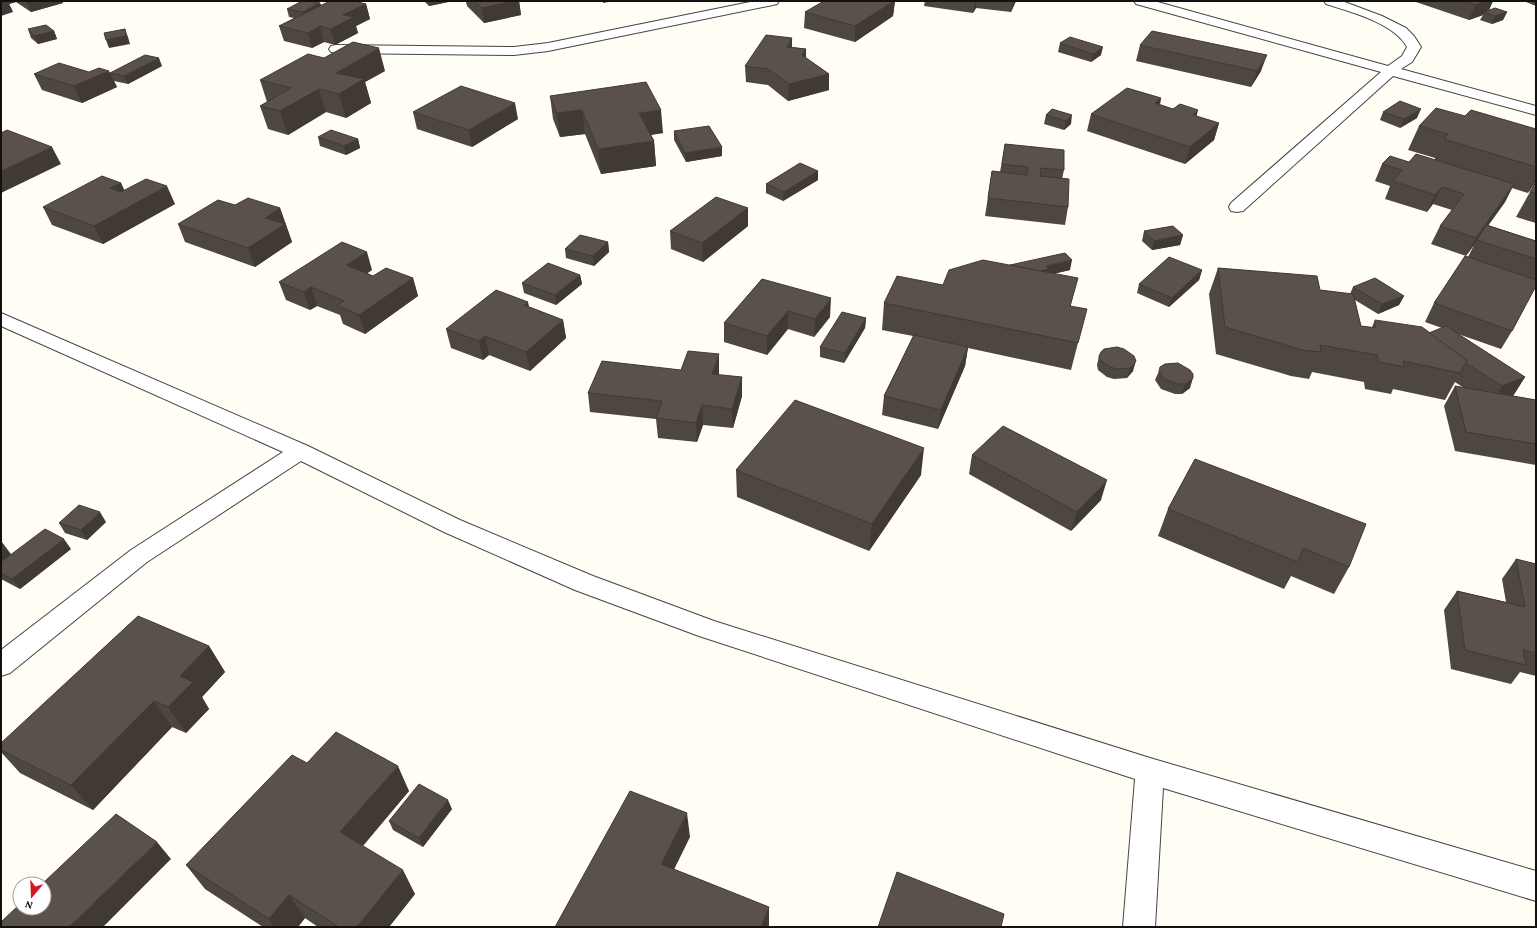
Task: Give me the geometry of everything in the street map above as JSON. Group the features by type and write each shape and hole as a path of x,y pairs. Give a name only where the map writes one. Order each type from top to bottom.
{"street":[{"path":"336,49 514,51 548,47 773,1"},
{"path":"1140,1 1536,111"},
{"path":"1238,207 1390,71 1407,58 1414,47 1412,40 1402,31 1370,15 1330,1"},
{"path":"1,319 300,451 452,526 584,583 708,629 1150,771 1536,886"},
{"path":"1,665 139,556 300,451"},
{"path":"1139,927 1150,771"}],"building":[{"path":"302,1 320,3 303,12 287,9"},
{"path":"330,1 354,1 366,4 343,15 354,17 331,29 320,26 308,33 279,26"},
{"path":"475,1 514,1 482,8"},
{"path":"824,1 894,1 855,26 805,12"},
{"path":"1464,1 1485,1 1475,5"},
{"path":"1495,8 1507,12 1495,16 1484,12"},
{"path":"46,25 54,31 34,36 28,29"},
{"path":"125,29 126,36 106,40 104,33"},
{"path":"1152,31 1267,55 1257,71 1140,45"},
{"path":"766,35 792,38 787,47 806,49 802,55 829,74 789,84 768,69 745,66"},
{"path":"1070,37 1103,47 1093,54 1060,43"},
{"path":"353,42 379,48 336,73 364,79 339,94 319,89 280,111 260,106 291,88 260,80 308,54 324,58"},
{"path":"145,55 159,58 124,76 110,73"},
{"path":"59,63 89,72 99,68 109,71 74,86 34,74"},
{"path":"646,82 661,110 639,113 654,141 598,149 582,110 557,113 550,96"},
{"path":"461,86 515,103 469,130 413,112"},
{"path":"1127,88 1161,98 1155,103 1173,109 1180,104 1198,110 1193,115 1219,123 1190,147 1091,114"},
{"path":"1400,101 1421,109 1404,119 1383,112"},
{"path":"1436,108 1465,116 1471,110 1536,129 1536,167 1444,139 1448,134 1419,126"},
{"path":"1052,109 1072,115 1066,121 1046,115"},
{"path":"709,126 722,147 685,153 674,131"},
{"path":"7,130 52,147 1,171 1,133"},
{"path":"331,130 358,139 344,146 318,137"},
{"path":"1005,144 1064,150 1064,170 1041,168 1040,176 1069,179 1068,207 988,198 992,171 1027,175 1028,167 1002,164"},
{"path":"1416,154 1514,184 1476,238 1440,226 1464,194 1442,187 1435,195 1393,181 1402,170 1382,164 1390,156 1409,162"},
{"path":"800,163 818,171 784,192 766,184"},
{"path":"102,176 121,183 110,188 121,192 146,179 167,186 94,226 43,207"},
{"path":"1536,182 1536,193 1530,192"},
{"path":"716,197 748,208 702,243 670,231"},
{"path":"248,198 280,208 265,218 285,224 248,248 178,224 218,200 235,205"},
{"path":"1486,225 1536,241 1536,259 1477,240"},
{"path":"1173,226 1183,235 1154,241 1144,231"},
{"path":"580,235 608,242 593,256 565,249"},
{"path":"342,242 367,252 346,265 373,276 386,268 413,278 359,315 337,305 344,301 311,287 304,292 279,282"},
{"path":"1065,253 1072,260 1046,266 1049,269 1039,271 1010,265"},
{"path":"1465,256 1536,280 1536,286 1512,331 1434,303"},
{"path":"1169,257 1202,270 1172,298 1139,284"},
{"path":"983,260 1078,278 1070,306 1087,309 1078,343 884,303 897,276 943,285 949,270"},
{"path":"548,263 580,275 555,295 522,283"},
{"path":"1218,268 1317,276 1320,290 1353,294 1361,326 1375,328 1375,320 1422,327 1467,360 1460,373 1403,361 1405,367 1379,362 1377,355 1320,345 1321,352 1302,350 1225,327"},
{"path":"1375,278 1404,296 1382,304 1353,287"},
{"path":"762,279 831,298 815,319 788,311 767,336 724,323"},
{"path":"496,290 528,302 524,305 563,320 526,352 485,336 479,341 446,329"},
{"path":"842,312 866,318 845,353 820,347"},
{"path":"1446,326 1525,377 1502,386 1466,363 1467,360 1429,333"},
{"path":"914,335 968,347 941,410 884,396"},
{"path":"1117,347 1124,349 1134,356 1136,361 1130,368 1117,369 1110,367 1100,360 1099,356 1104,349"},
{"path":"688,351 719,354 712,374 742,377 732,409 702,405 696,423 656,418 662,401 588,393 602,361 681,370"},
{"path":"1178,363 1190,370 1193,374 1193,378 1185,384 1178,384 1164,379 1159,371 1160,367 1165,364"},
{"path":"1455,386 1536,400 1536,444 1466,432"},
{"path":"795,400 924,448 872,524 736,470"},
{"path":"1003,426 1107,480 1077,512 972,455"},
{"path":"1195,459 1366,524 1349,567 1303,548 1298,562 1168,509"},
{"path":"79,505 100,512 81,530 59,523"},
{"path":"45,529 64,539 12,579 1,573 1,562"},
{"path":"1516,559 1536,564 1536,653 1523,650 1526,665 1465,650 1457,591 1525,607"},
{"path":"138,616 209,646 180,676 193,682 168,707 154,701 71,785 1,750 1,743"},
{"path":"336,732 398,766 340,832 403,870 357,927 339,927 289,895 269,919 186,865 292,755 307,763"},
{"path":"419,784 448,800 419,838 389,821"},
{"path":"630,791 687,813 661,864 769,907 761,927 555,927"},
{"path":"116,814 157,842 69,927 1,927 1,922 12,912 12,916 52,916 52,876 50,876"},
{"path":"897,872 1004,914 1001,927 878,927"}]}
